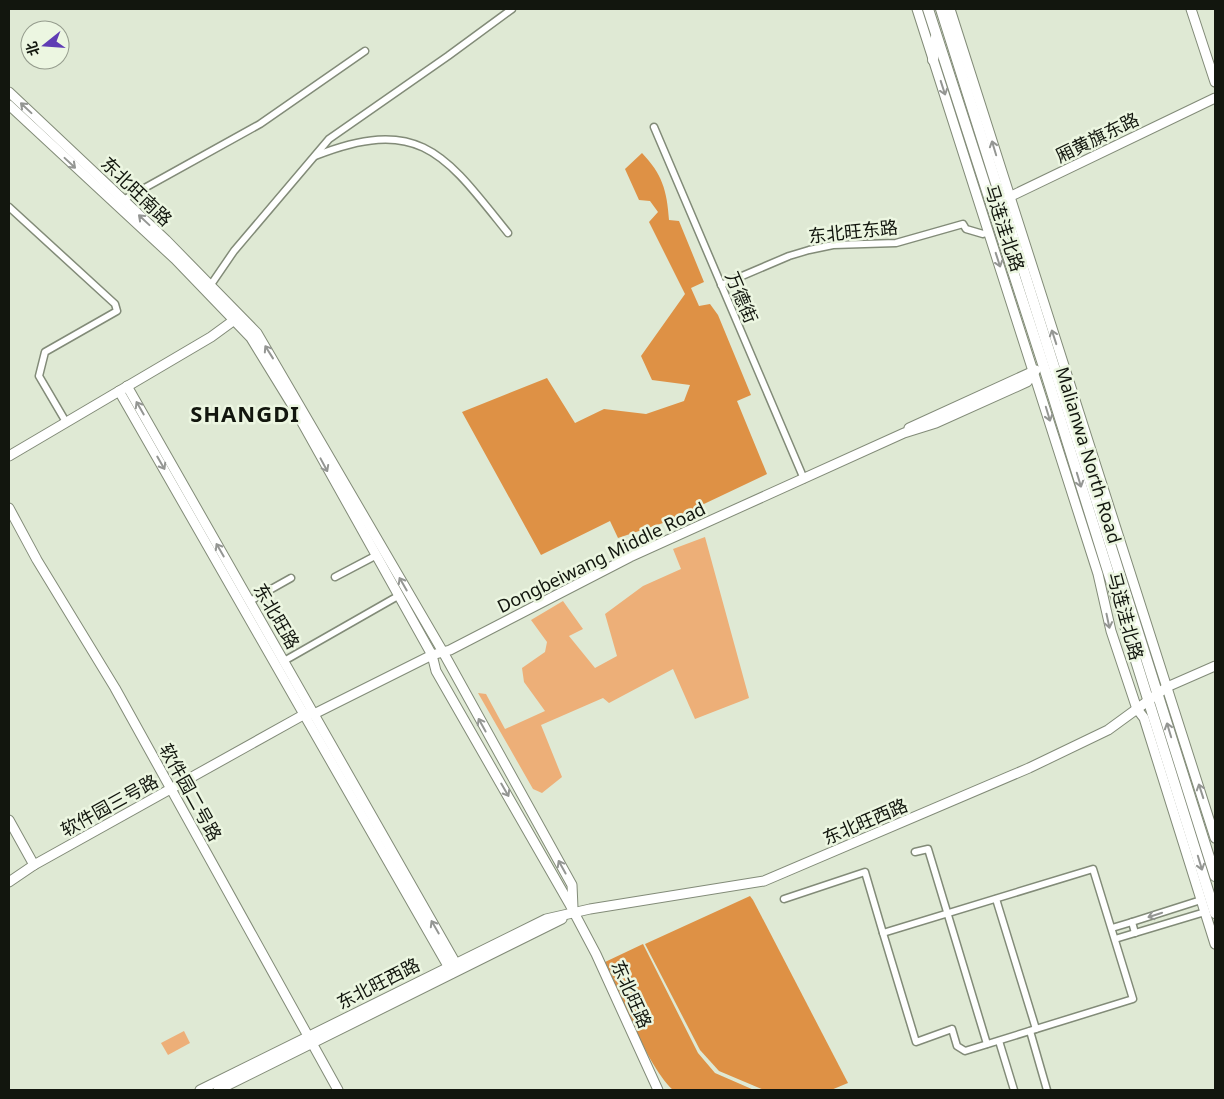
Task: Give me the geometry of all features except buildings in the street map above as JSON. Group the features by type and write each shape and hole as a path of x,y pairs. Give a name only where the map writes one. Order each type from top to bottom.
{"main road":[{"name":"Malianwa North Road","path":"928,9 1001,201 1044,367 1162,742 1210,912"},
{"name":"Malianwa North Road","path":"941,9 1041,326 1044,367 1158,693 1215,876"},
{"path":"934,60 936,33"}],"street":[{"path":"210,286 234,250 328,139 512,9"},
{"name":"马连洼北路","path":"917,9 991,236 1044,367 1098,574 1110,631 1137,709 1144,718 1201,900 1210,912 1215,944"},
{"name":"马连洼北路","path":"950,9 1001,201 1040,292 1215,838"},
{"path":"1191,9 1215,82"},
{"path":"123,200 260,124 365,50"},
{"name":"东北旺南路","path":"9,92 210,286 237,319"},
{"name":"厢黄旗东路","path":"1001,201 1215,98"},
{"name":"东北旺南路","path":"9,106 175,259 237,319"},
{"name":"万德街","path":"654,127 804,479"},
{"path":"311,158 363,140 390,138 416,144 439,155 458,171 508,233"},
{"path":"991,236 1001,201"},
{"path":"9,207 115,304 117,311 45,352 39,376 66,422"},
{"name":"东北旺东路","path":"721,285 789,256 833,245 896,243 962,224 966,229 991,236"},
{"path":"1040,292 1041,326"},
{"path":"9,456 237,319"},
{"name":"东北旺路","path":"237,319 251,338 294,408 432,655 436,671 574,913 596,954 658,1090"},
{"name":"东北旺路","path":"237,319 257,333 269,352 443,652 572,885 574,913"},
{"name":"Dongbeiwang Middle Road","path":"310,714 432,655 443,652 630,557 904,433 906,429 933,415 1044,367"},
{"name":"东北旺路","path":"123,388 250,601 310,714"},
{"name":"东北旺路","path":"123,388 454,968"},
{"name":"软件园二号路","path":"9,508 37,560 115,688 338,1090"},
{"path":"335,577 375,556"},
{"path":"1098,574 1118,604"},
{"path":"250,601 291,578"},
{"path":"284,662 398,596"},
{"name":"东北旺西路","path":"218,1090 310,1040 454,968 574,913 700,890 764,881 1029,768 1108,730 1167,687 1215,666"},
{"name":"软件园三号路","path":"9,882 34,865 310,714"},
{"path":"1161,773 1162,742"},
{"path":"9,820 34,865"},
{"path":"915,852 928,849 987,1044"},
{"path":"784,899 865,872 916,1042 952,1029 957,1046 965,1051 1133,999 1093,869 884,933"},
{"path":"996,899 1033,1030 1047,1090"},
{"path":"1112,928 1201,900"},
{"path":"1115,939 1210,912"},
{"path":"1132,922 1135,934"},
{"name":"东北旺西路","path":"200,1090 310,1040"},
{"path":"999,1041 1014,1090"}],"shaded area":[{"path":"642,153 659,176 665,191 669,220 679,221 704,282 691,288 699,306 710,304 718,315 751,395 737,401 767,474 666,522 618,538 610,521 541,555 462,412 547,378 575,423 604,409 646,414 684,401 690,385 652,380 641,356 685,294 649,222 658,212 650,201 639,200 625,169"},
{"path":"705,537 749,698 695,719 673,669 609,703 603,698 541,725 562,777 542,793 533,789 478,693 486,694 505,729 545,711 524,682 522,668 545,652 547,642 531,620 563,601 583,629 569,636 595,668 617,656 605,614 643,586 681,569 673,549"},
{"path":"750,896 848,1083 831,1090 764,1090 719,1071 700,1050 645,944"},
{"path":"643,944 698,1053 715,1073 754,1090 673,1090 663,1079 644,1048 605,962"},
{"path":"184,1031 190,1043 168,1055 161,1043"}],"district":[{"name":"SHANGDI","path":"245,413"}]}
